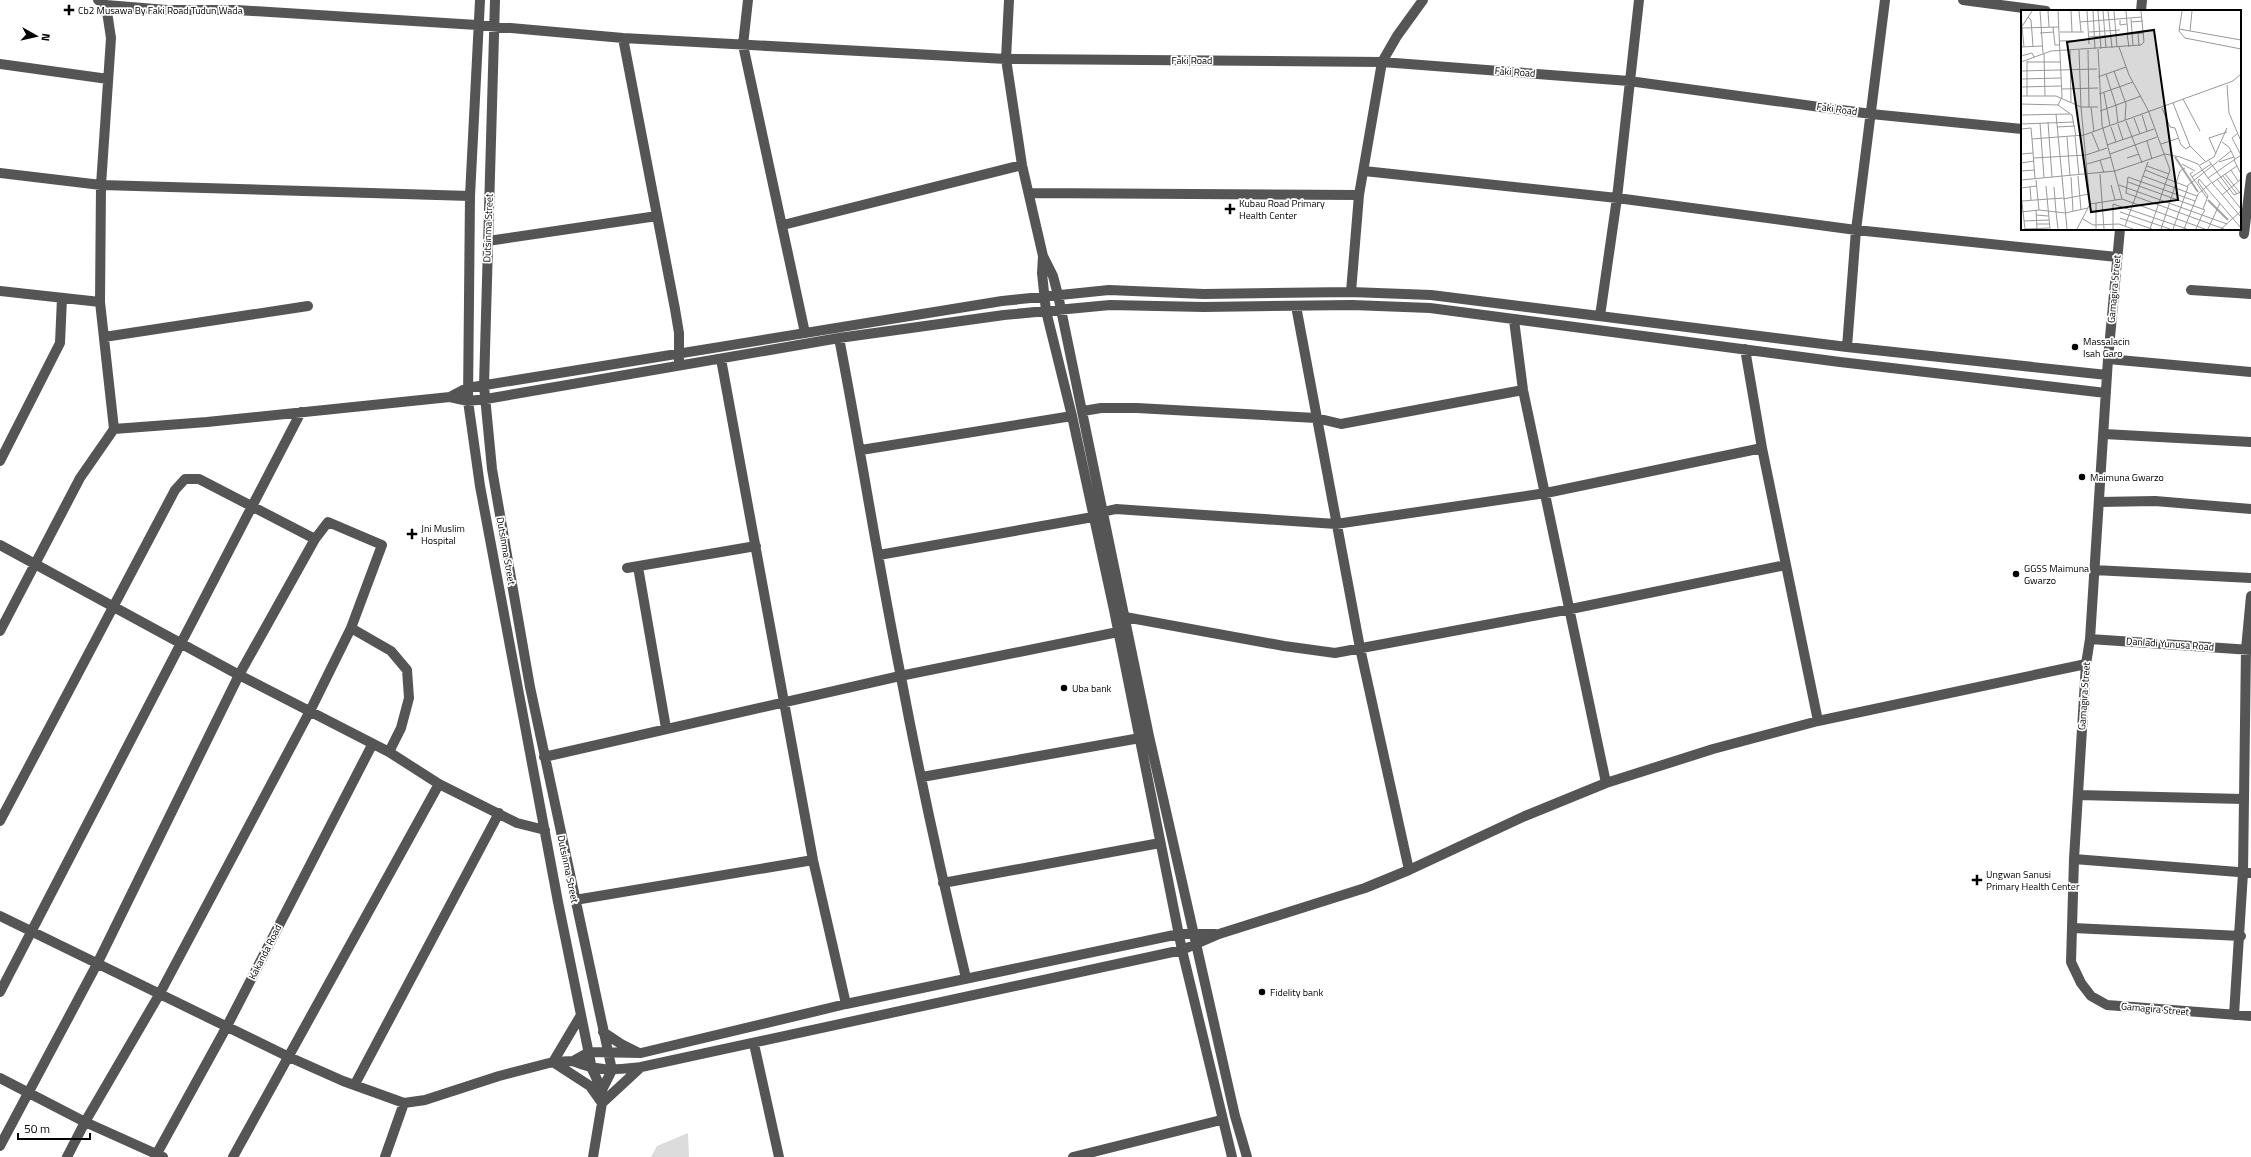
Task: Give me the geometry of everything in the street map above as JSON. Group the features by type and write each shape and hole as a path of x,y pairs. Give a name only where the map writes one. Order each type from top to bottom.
{"street":[{"name":"Dutsinma Street","path":"480,0 477,25 470,196 468,401 481,494 581,1016 592,1068 602,1090 602,1103 593,1157"},
{"name":"Dutsinma Street","path":"495,0 493,27 484,386 492,469 544,757 602,1032 612,1070 602,1090"},
{"path":"748,0 743,45 783,225 805,333"},
{"path":"1009,0 1006,59 1022,165 1030,193 1043,256 1043,296 1072,416 1118,632 1182,950 1221,1120 1232,1157"},
{"path":"1351,292 1359,194 1382,62 1397,36 1423,0"},
{"path":"1600,316 1617,198 1639,0"},
{"path":"1847,347 1856,230 1885,0"},
{"path":"1963,0 2038,10"},
{"path":"2141,10 2142,0"},
{"name":"Faki Road","path":"102,2 167,10 236,5 623,38 1006,59 1382,62 1629,81 1871,114 2021,130"},
{"path":"0,631 34,563 80,478 114,428 100,302 100,185 111,38 102,2"},
{"path":"623,38 679,334 679,366"},
{"path":"0,64 108,79"},
{"path":"783,225 1022,165"},
{"path":"1364,171 1617,198 1856,230 2117,257"},
{"path":"0,173 100,185 470,196"},
{"path":"2244,234 2251,177"},
{"path":"1030,193 1359,194"},
{"path":"488,241 657,216"},
{"name":"Gamagira Street","path":"2120,230 2108,359 2090,638 2086,664 2074,859 2071,962 2081,983 2091,996 2106,1004 2251,1016"},
{"path":"1043,256 1053,276 1058,295 1149,736 1235,1116 1247,1157"},
{"path":"0,290 100,302"},
{"path":"450,397 467,388 1002,301 1109,290 1204,294 1351,292 1431,295 1847,347 2107,375"},
{"path":"2191,290 2251,294"},
{"path":"0,461 60,343 62,298"},
{"path":"114,428 207,422 450,397 468,401 486,399 839,338 1046,311 1110,305 1352,305 1430,308 1514,320 2106,393"},
{"path":"104,338 308,306"},
{"path":"1296,306 1360,648 1409,870"},
{"path":"1514,320 1523,390 1571,609 1606,783"},
{"path":"1662,338 1664,324"},
{"path":"839,338 880,555 900,676 943,883 966,978"},
{"path":"1745,349 1762,448 1818,721"},
{"path":"721,359 813,860 846,1004"},
{"path":"2108,359 2251,372"},
{"path":"1083,411 1101,408 1137,408 1316,418 1341,424 1523,390"},
{"path":"0,992 182,644 301,412"},
{"path":"861,450 1072,416"},
{"path":"2104,434 2251,442"},
{"path":"1103,512 1116,509 1336,524 1546,493 1762,448"},
{"path":"0,821 175,490 185,479 199,479 252,505 315,539"},
{"path":"2099,502 2155,501 2251,509"},
{"path":"880,555 1093,517"},
{"path":"0,1146 97,964 239,675 315,539 328,522 382,545 351,628 310,711 159,995 85,1122 67,1157"},
{"path":"0,544 239,675 310,711 372,745 389,752 439,784 517,823 546,830"},
{"path":"627,568 756,546"},
{"path":"1125,617 1284,646 1334,653 1571,609 1786,565"},
{"path":"638,566 666,728"},
{"path":"2094,570 2251,578"},
{"path":"2234,1015 2240,936 2247,873 2247,812 2243,799 2251,596"},
{"path":"351,628 391,651 406,670 409,698 401,728 389,752"},
{"path":"544,757 666,728 900,676 1118,632"},
{"name":"Danladi Yunusa Road","path":"2090,638 2248,650"},
{"path":"0,916 226,1028 289,1057 404,1103 424,1100 499,1076 553,1062 573,1061 592,1068 612,1070 641,1067 754,1044 854,1019 1182,950 1195,939 1219,934 1343,895 1409,870 1525,816 1606,783 1713,749 1818,721 2086,664"},
{"path":"922,778 1140,738"},
{"name":"Kakanda Road","path":"158,1156 372,745"},
{"path":"233,1157 439,784"},
{"path":"2078,795 2243,799"},
{"path":"355,1084 499,813"},
{"path":"943,883 1160,843"},
{"path":"2074,859 2247,873"},
{"path":"575,900 813,860"},
{"path":"2073,928 2240,936"},
{"path":"573,1061 589,1052 608,1054 641,1054 846,1004 1179,934 1195,939"},
{"path":"553,1062 581,1016"},
{"path":"602,1032 641,1054"},
{"path":"754,1044 779,1157"},
{"path":"553,1062 585,1082 602,1103 641,1067"},
{"path":"0,1078 28,1094 158,1156"},
{"path":"385,1157 404,1103"},
{"path":"1073,1157 1221,1120"}],"shaded area":[{"path":"688,1133 689,1157 651,1157 657,1146"}],"place":[{"name":"Cb2 Musawa By Faki Road Tudun Wada","path":"69,10"},
{"name":"Kubau Road Primary Health Center","path":"1230,209"},
{"name":"Massalacin Isah Garo","path":"2075,347"},
{"name":"Maimuna Gwarzo","path":"2082,477"},
{"name":"Jni Muslim Hospital","path":"412,534"},
{"name":"GGSS Maimuna Gwarzo","path":"2016,574"},
{"name":"Uba bank","path":"1064,688"},
{"name":"Ungwan Sanusi Primary Health Center","path":"1977,880"},
{"name":"Fidelity bank","path":"1262,992"}]}
